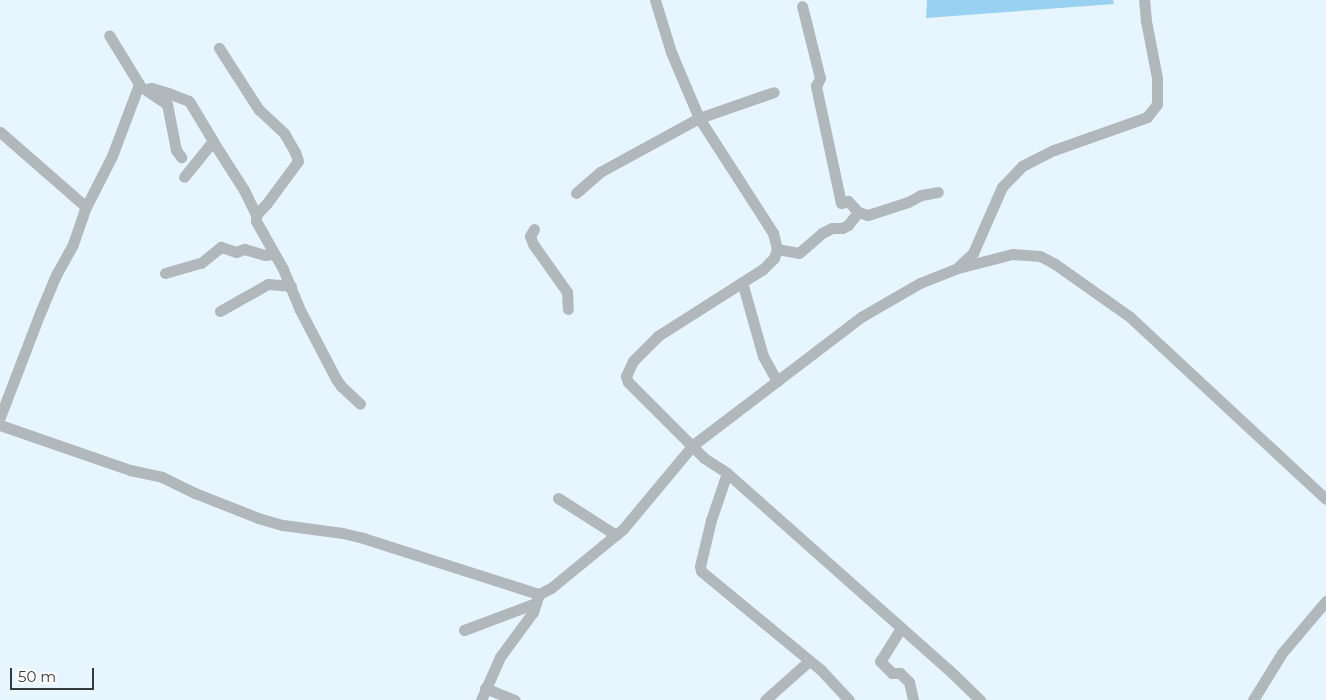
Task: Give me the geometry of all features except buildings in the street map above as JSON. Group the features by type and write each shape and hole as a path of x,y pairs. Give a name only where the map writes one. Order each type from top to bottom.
{"street":[{"path":"655,0 671,52 699,118 773,233 777,250 774,258 763,270 658,336 633,361 628,370 628,382 704,458 727,473 980,700"},
{"path":"958,268 973,253 1002,187 1022,166 1054,150 1146,117 1158,104 1157,78 1144,0"},
{"path":"802,6 820,78 816,86 841,203 848,201 858,212 868,215 908,202 921,195 938,192"},
{"path":"109,35 142,86 167,104 176,150 181,158"},
{"path":"220,48 259,110 284,134 295,152 298,162 267,203 256,214"},
{"path":"142,86 160,90 189,101 244,190 256,214 256,221 291,286 336,379 340,386 360,404"},
{"path":"0,417 56,275 73,244 86,207 112,156 142,86"},
{"path":"576,193 600,172 699,118 774,92"},
{"path":"1,136 86,207"},
{"path":"184,177 208,149 212,140"},
{"path":"777,250 798,253 822,233 832,228 842,228 848,225 858,212"},
{"path":"534,229 530,236 533,244 567,292 568,309"},
{"path":"165,273 201,262 221,247 236,252 244,249 264,255 274,254"},
{"path":"464,630 538,598 552,588 616,535 692,446 861,317 920,283 958,268 1012,254 1040,256 1055,264 1130,317 1326,500"},
{"path":"742,282 760,348 778,381"},
{"path":"220,311 268,284 291,286"},
{"path":"0,425 130,470 162,477 258,518 283,525 342,533 363,538 538,598"},
{"path":"727,473 712,520 700,566 701,571 809,661 849,700"},
{"path":"558,498 616,535"},
{"path":"481,700 500,657 533,612 538,598"},
{"path":"1253,700 1282,653 1326,601"},
{"path":"901,628 880,660 892,672 900,674 909,682 913,700"},
{"path":"765,700 809,661"},
{"path":"486,688 515,700"}],"shaded area":[{"path":"927,0 1113,0 1114,4 926,18"}]}
